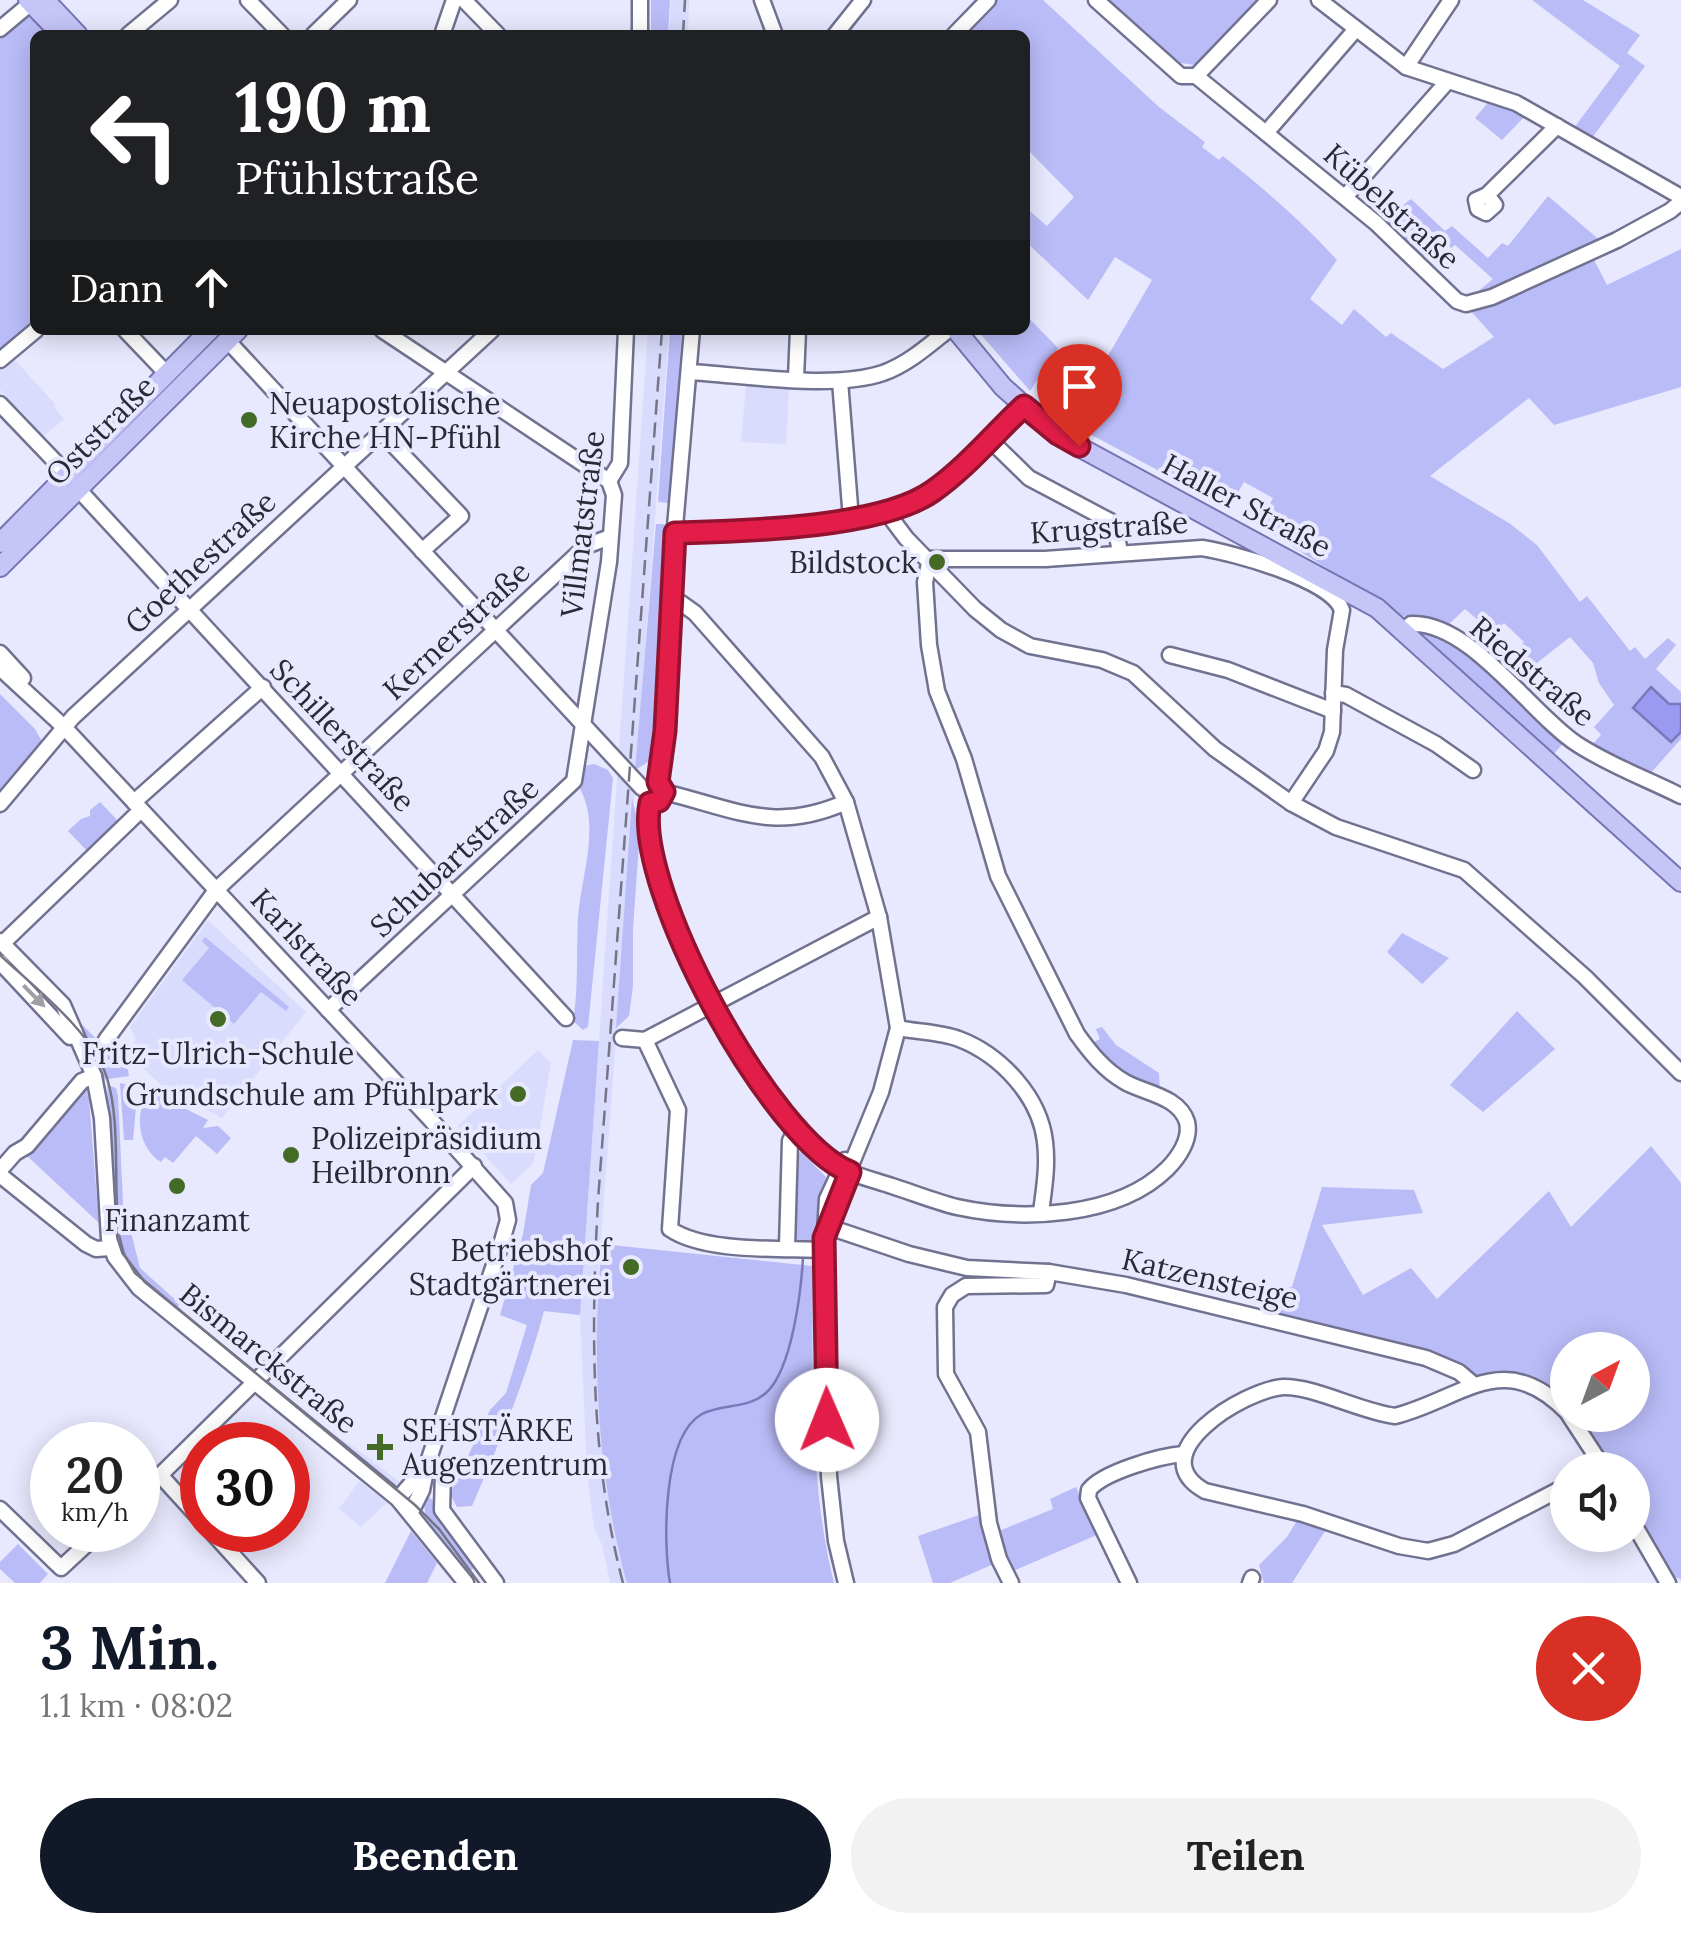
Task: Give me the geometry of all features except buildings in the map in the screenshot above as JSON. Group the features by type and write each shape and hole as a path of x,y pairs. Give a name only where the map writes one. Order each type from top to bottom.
{"main road":[{"path":"35,1 58,30"},
{"path":"35,1 72,30"},
{"name":"Oststraße","path":"0,567 205,335"},
{"name":"Oststraße","path":"0,543 74,483 232,335"},
{"name":"Haller Straße","path":"956,335 1003,387 1058,434 1377,608 1681,882"}],"street":[{"path":"134,30 170,0"},
{"path":"248,0 277,30"},
{"path":"318,30 350,0"},
{"path":"444,30 454,0"},
{"path":"464,0 493,30"},
{"path":"640,0 640,30"},
{"path":"762,0 773,30"},
{"path":"839,30 863,0"},
{"path":"959,30 988,0"},
{"name":"Kübelstraße","path":"1096,0 1181,76 1196,76 1346,196 1451,296 1466,304 1492,297 1617,240 1681,199"},
{"path":"1196,76 1269,0"},
{"path":"1319,0 1406,67 1516,103 1681,199"},
{"path":"1406,67 1451,0"},
{"path":"0,30 35,1"},
{"path":"1266,133 1356,29"},
{"path":"1346,196 1447,82"},
{"path":"1487,195 1557,126"},
{"path":"0,360 30,335"},
{"path":"130,335 167,374"},
{"path":"232,335 422,551 642,788"},
{"path":"390,335 609,481"},
{"name":"Goethestraße","path":"0,804 59,722 190,609 487,335"},
{"name":"Villmatstraße","path":"581,724 610,537 614,494 609,481 620,463 626,335"},
{"path":"650,803 659,801 661,787 670,602 692,335"},
{"path":"796,378 798,335"},
{"path":"688,372 840,381 880,374 945,335"},
{"path":"840,381 851,519"},
{"name":"Schillerstraße","path":"0,404 566,1018"},
{"path":"675,533 726,532 888,514 932,492 1024,406"},
{"path":"380,431 461,516 422,551"},
{"path":"989,439 1029,478 1110,520 1120,552"},
{"path":"888,514 974,609 1016,638 1030,646 1102,660 1133,673 1215,749 1291,804 1336,827 1464,870 1585,977 1681,1073"},
{"name":"Kernerstraße","path":"106,1040 217,889 586,546 610,537"},
{"name":"Krugstraße","path":"930,559 1045,559 1202,548 1278,569 1340,603 1334,692"},
{"path":"650,803 647,825 657,872 686,950 744,1058 796,1129 818,1152 845,1170 957,1207 1005,1213 1088,1208 1142,1188 1174,1160 1185,1144 1186,1121 1177,1107 1124,1082 1094,1057 1078,1034 1008,899 964,759 937,691 925,582 930,559"},
{"path":"670,602 695,613 822,757 846,802 879,917 896,1000 898,1028 881,1092 845,1170 827,1199 824,1250 829,1476 836,1541 846,1583"},
{"name":"Riedstraße","path":"1404,631 1411,624 1424,624 1456,639 1478,654 1572,741 1681,796"},
{"name":"Karlstraße","path":"0,653 59,722 474,1166 505,1204 508,1220 426,1464"},
{"path":"1170,656 1228,670 1334,711"},
{"name":"Karlstraße","path":"0,668 59,722"},
{"path":"78,1044 58,999 1,942 262,687"},
{"path":"1291,804 1326,751 1332,732 1334,692 1436,744 1473,770"},
{"name":"Schubartstraße","path":"328,1010 572,784 577,772 581,724"},
{"path":"650,803 642,796 647,782 771,818 818,814 846,802"},
{"path":"622,1038 645,1040 879,917"},
{"path":"0,962 78,1044"},
{"path":"898,1028 957,1038 1004,1068 1024,1090 1045,1137 1046,1182 1041,1212"},
{"path":"645,1040 678,1110 670,1229 704,1242 824,1250"},
{"name":"Bismarckstraße","path":"78,1044 94,1076 102,1118 108,1230 121,1268 139,1288 403,1505 466,1583"},
{"path":"94,1076 82,1081 0,1173 90,1247 111,1248"},
{"path":"787,1247 790,1141 796,1129"},
{"path":"180,1497 161,1476 474,1166"},
{"name":"Katzensteige","path":"826,1226 909,1254 968,1268 1049,1272 1175,1295 1426,1358 1459,1372 1472,1384"},
{"path":"1010,1583 989,1523 978,1432 946,1374 945,1306 952,1295 966,1286 1046,1285 1049,1272"},
{"path":"1129,1583 1102,1533 1088,1490 1100,1479 1184,1454 1213,1420 1268,1390 1295,1388 1377,1414 1396,1416 1472,1384 1511,1381 1533,1387 1550,1398"},
{"path":"1184,1454 1187,1476 1205,1492 1303,1514 1414,1550 1440,1550 1550,1494"},
{"path":"403,1505 422,1490 426,1464 444,1475 440,1505 445,1516 496,1583"},
{"path":"0,1508 30,1537"},
{"path":"1650,1547 1672,1578"},
{"path":"45,1552 62,1568 79,1552"},
{"path":"230,1552 258,1583"}],"shaded area":[{"path":"651,0 670,0 668,30 651,30"},
{"path":"671,0 689,0 688,30 669,30"},
{"path":"992,0 1043,0 1159,107 1205,142 1202,147 1219,160 1223,156 1253,180 1337,260 1310,299 1342,325 1354,309 1386,337 1391,333 1443,369 1494,337 1470,310 1592,256 1607,285 1681,249 1681,387 1554,425 1529,398 1430,476 1509,523 1537,545 1580,602 1587,596 1630,651 1635,647 1645,659 1668,638 1676,645 1656,669 1681,692 1681,704 1669,704 1651,687 1671,741 1681,732 1681,739 1649,775 1589,748 1601,735 1594,727 1614,705 1599,683 1593,663 1570,637 1533,666 1517,650 1524,642 1504,623 1493,633 1465,609 1448,625 1401,616 1259,525 1273,498 1244,482 1229,508 1069,423 1152,280 1115,257 1088,300 1030,246 1030,211 1047,226 1074,197 1030,152 1030,30 965,30"},
{"path":"1108,0 1262,0 1196,65 1180,63"},
{"path":"1532,0 1583,0 1640,35 1627,53 1645,66 1589,142 1571,132 1620,66"},
{"path":"29,11 47,30 30,30 30,327 0,352 0,39"},
{"path":"1491,99 1526,115 1502,140 1475,118"},
{"path":"1548,196 1603,243 1469,302 1463,297 1471,297 1493,279 1455,245 1451,248 1441,239 1421,259 1382,221 1411,199 1445,231 1452,226 1488,258 1502,243 1508,246"},
{"path":"1030,319 1058,348 1030,391 981,335 1030,335"},
{"path":"648,335 669,335 598,1280 601,1424 627,1583 610,1583 594,1528 587,1474 580,1315"},
{"path":"670,335 682,335 669,503 658,502"},
{"path":"14,359 64,419 44,436 0,390 0,371"},
{"path":"746,386 789,388 786,444 741,442"},
{"path":"656,524 670,524 655,758 635,770"},
{"path":"1419,631 1438,636 1477,660 1565,741 1553,755"},
{"path":"1651,687 1669,704 1681,704 1681,732 1671,742 1633,708"},
{"path":"0,694 35,729 44,745 0,796"},
{"path":"594,764 608,770 613,778 588,1027 583,1030 573,1021 578,918 589,816 578,785 584,766"},
{"path":"632,799 640,829 633,986 629,1016 616,1028"},
{"path":"100,802 120,823 90,854 68,831 90,816 90,810"},
{"name":"Fritz-Ulrich-Schule","path":"208,920 306,1012 222,1118 162,1086 128,1053 136,1039 130,1027"},
{"path":"1402,933 1449,958 1422,984 1387,952"},
{"path":"205,937 289,1007 286,1011 261,992 234,1024 182,980 209,948 202,941"},
{"path":"1517,1011 1555,1049 1483,1112 1450,1085"},
{"path":"71,1014 128,1070 129,1076 101,1080"},
{"path":"1102,1027 1116,1045 1159,1073 1160,1092 1123,1071 1092,1043 1100,1039 1096,1029"},
{"path":"573,1040 599,1041 580,1315 544,1311 512,1410 472,1506 457,1507 451,1496 453,1487 490,1410 506,1393 527,1325 500,1315 523,1234 531,1185 543,1173"},
{"name":"Grundschule am Pfühlpark","path":"538,1050 551,1063 536,1151 533,1164 511,1184 458,1126"},
{"path":"120,1083 129,1085 136,1107 133,1140 124,1140"},
{"path":"107,1085 116,1088 118,1096 124,1223 115,1223"},
{"path":"85,1086 89,1100 99,1223 26,1155"},
{"path":"150,1091 208,1120 203,1128 218,1126 231,1138 217,1154 196,1136 173,1163 165,1157 161,1162 147,1148 140,1129 141,1109"},
{"path":"1651,1146 1681,1183 1681,1579 1668,1575 1650,1543 1650,1452 1595,1452 1581,1432 1650,1432 1650,1332 1550,1332 1550,1395 1476,1378 1276,1315 1283,1289 1292,1287 1322,1187 1414,1190 1423,1213 1322,1225 1363,1295 1411,1268 1437,1299 1549,1191 1571,1227"},
{"path":"801,1152 826,1177 816,1236 811,1241 794,1239 795,1156"},
{"path":"131,1232 140,1268 180,1304 175,1310 146,1286 124,1258 114,1235"},
{"path":"602,1244 812,1266 816,1465 834,1583 627,1583 609,1500 599,1415 597,1328"},
{"path":"325,1428 404,1486 385,1482 323,1431"},
{"path":"359,1481 387,1503 361,1527 339,1509"},
{"path":"1076,1487 1099,1534 1011,1572 994,1533 1053,1509 1050,1499"},
{"path":"424,1495 437,1502 478,1565 466,1574 431,1527"},
{"path":"982,1514 996,1563 950,1583 933,1583 918,1536"},
{"path":"1298,1519 1327,1528 1292,1583 1264,1583 1259,1565 1287,1537"},
{"path":"411,1531 437,1563 427,1583 385,1583"},
{"path":"18,1544 48,1574 40,1583 15,1583 0,1569 0,1562"}],"waterway":[{"path":"670,1583 666,1543 668,1492 679,1444 689,1426 702,1414 760,1398 776,1381 794,1329 803,1258"}],"tram line":[{"path":"0,955 61,1012 100,1061 114,1114 119,1235 135,1273 415,1505 439,1529 479,1583"}],"railway":[{"path":"683,30 685,0"},
{"path":"623,1583 604,1489 599,1441 594,1345 596,1249 662,335"}],"place":[{"name":"Neuapostolische Kirche HN-Pfühl","path":"249,420"},
{"name":"Bildstock","path":"937,562"},
{"name":"Fritz-Ulrich-Schule","path":"218,1019"},
{"name":"Grundschule am Pfühlpark","path":"518,1094"},
{"name":"Polizeipräsidium Heilbronn","path":"291,1155"},
{"name":"Finanzamt","path":"177,1186"},
{"name":"Betriebshof Stadtgärtnerei","path":"631,1267"},
{"name":"SEHSTÄRKE Augenzentrum","path":"380,1447"}],"route":[{"path":"827,1420 824,1238 850,1172 806,1141 728,1032 698,978 672,916 649,840 650,803 659,801 664,792 658,782 665,731 675,533 726,532 888,514 932,492 1024,406 1079,446"}]}
